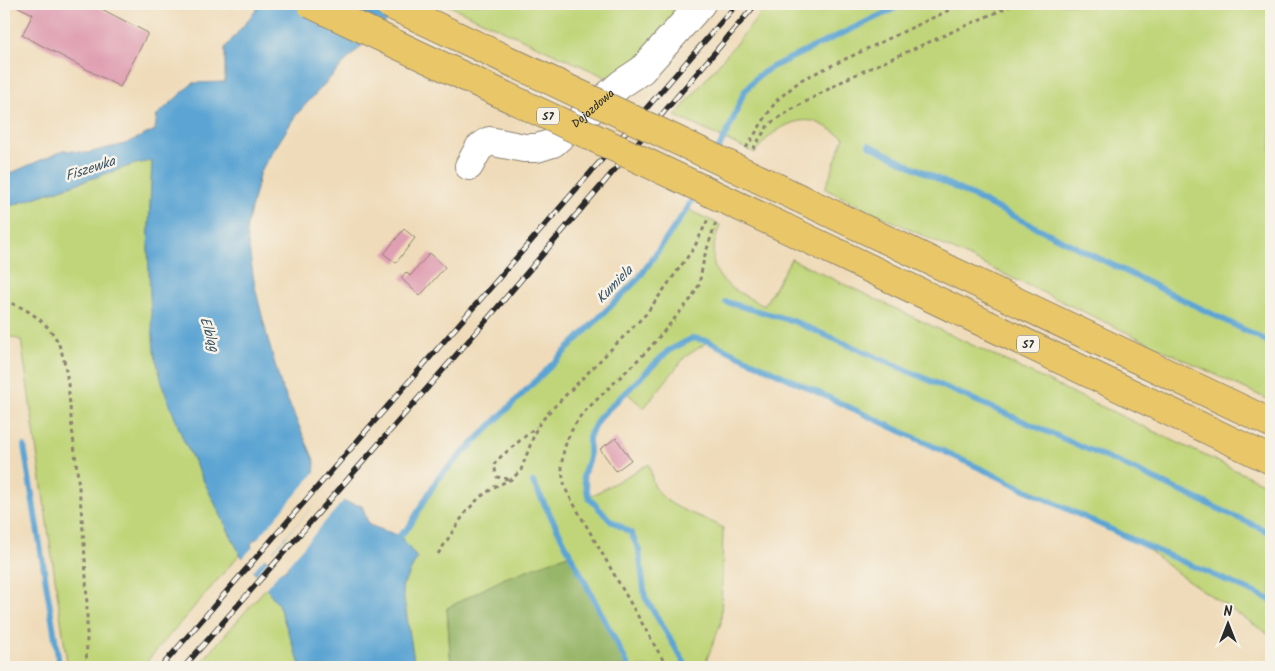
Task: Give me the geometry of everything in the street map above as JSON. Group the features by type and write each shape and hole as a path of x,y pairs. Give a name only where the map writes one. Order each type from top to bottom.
{"highway":[{"name":"S7","path":"311,4 1271,460"},
{"path":"389,4 1271,424"}],"lane":[{"name":"Dojazdowa","path":"469,166 479,148 489,141 524,148 537,148 553,144 621,84 642,70 701,4"}],"path":[{"path":"746,149 776,100 801,80 962,4"},
{"path":"752,152 770,124 850,77 1015,4"},
{"path":"512,479 498,477 494,465 497,460 536,427 646,314 694,248 714,208"},
{"path":"667,667 567,492 562,478 560,460 573,427 582,414 648,350 691,299 700,285 704,258 717,220"},
{"path":"4,301 30,312 46,327 59,344 66,376 85,531 88,627 86,667"},
{"path":"438,554 465,512 496,486 512,479 521,470 536,427"}],"green space":[{"path":"445,4 695,4 619,83"},
{"path":"769,4 1015,4 1013,6 1017,4 1271,4 1271,401 825,189 844,137 820,124 804,121 787,125 765,141 755,153 675,116"},
{"path":"152,160 148,250 183,439 240,554 142,667 62,667 67,662 21,340 4,335 4,208"},
{"path":"687,209 720,225 713,256 715,268 720,277 727,284 764,306 791,259 1271,487 1271,636 1180,575 1140,543 709,341 685,357 644,408 627,393 599,418 589,436 589,457 583,476 589,497 649,464 653,483 658,492 666,499 674,505 723,528 721,623 705,664 706,667 630,667 570,554 447,608 451,667 415,667 402,587 417,558 400,536 409,527 438,478 639,278"},
{"path":"571,554 630,667 451,667 447,608 505,578"},
{"path":"266,588 278,604 301,667 197,667"}],"water":[{"path":"261,4 405,4 345,62 296,115 260,172 246,230 255,287 267,336 281,385 315,462 314,476 341,501 362,506 369,525 400,536 417,558 402,587 415,667 301,667 278,604 240,554 183,439 163,387 154,351 148,250 152,161 135,164 4,208 4,176 64,150 87,153 125,144 155,130 157,115 193,83 225,82 225,48","holes":["255,539 259,539 288,563 288,567 280,571 252,548 251,544"]}],"pier":[{"path":"315,472 344,500 283,568 285,564 272,553 321,497 271,553 258,542 255,544 255,542"},
{"path":"254,546 266,556 251,573 241,560"},
{"path":"269,559 282,569 264,590 254,577"}],"building":[{"path":"12,4 92,4 148,33 120,87 22,35 33,14"},
{"path":"404,229 415,238 396,263 384,254"},
{"path":"430,253 445,267 420,296 401,278 406,272 410,276"},
{"path":"616,438 631,460 616,471 600,449"}],"waterway":[{"name":"Kumiela","path":"717,152 744,92 758,76 772,67 904,4"},
{"path":"869,145 1271,343"},
{"name":"Kumiela","path":"395,540 409,527 438,478 639,278 687,209 696,192"},
{"path":"726,302 793,321 1124,465 1271,533"},
{"path":"687,667 645,597 639,550 631,533 610,520 589,498 583,476 589,457 589,436 599,418 668,351 693,338 708,341 1140,543 1271,600"},
{"path":"24,446 59,663 57,667"},
{"path":"533,482 629,667"}],"railway":[{"path":"161,667 737,4"},
{"path":"184,667 491,315 756,4"}],"water label":[{"name":"Fiszewka","path":"90,168"},
{"name":"Elbląg","path":"210,334"}]}
